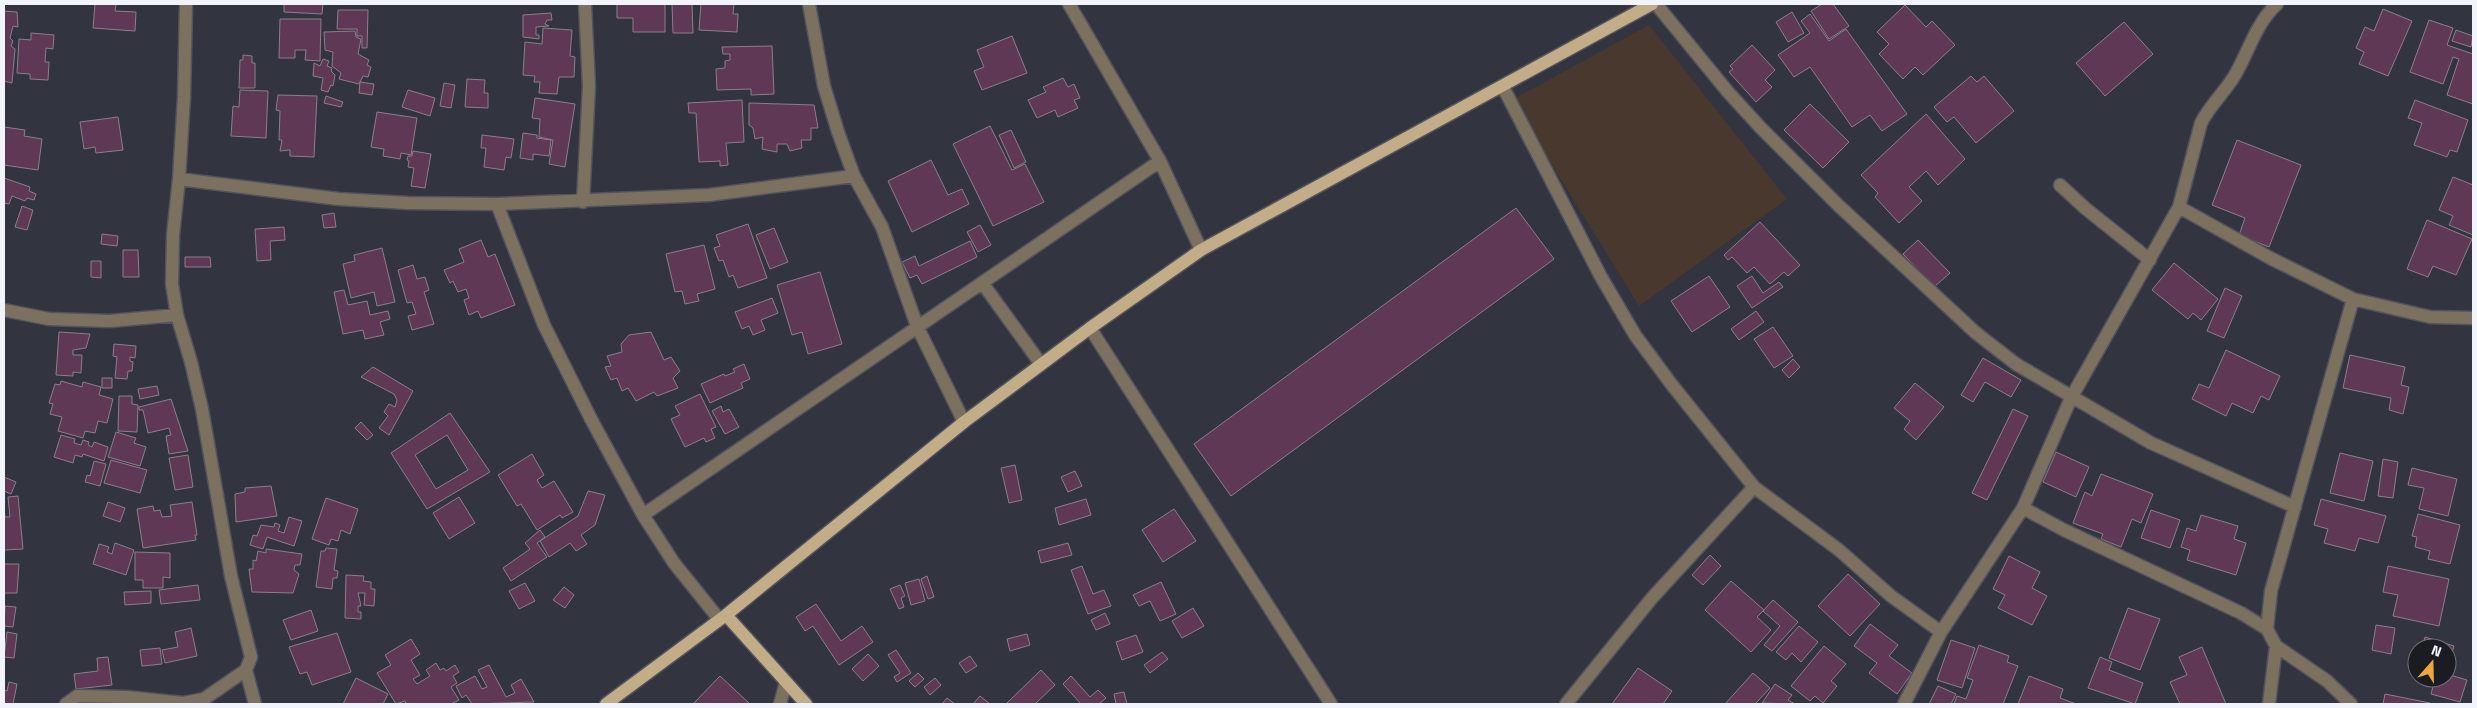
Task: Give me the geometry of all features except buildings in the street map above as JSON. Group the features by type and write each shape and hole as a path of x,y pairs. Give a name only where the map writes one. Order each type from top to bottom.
{"main road":[{"path":"606,704 723,617 964,422 1090,328 1200,250 1654,4"},
{"path":"723,617 806,704"}],"street":[{"path":"66,704 76,696 126,696 183,703 204,700 246,670 251,657 231,576 194,371 177,315 172,284 173,235 179,179 184,97 186,4"},
{"path":"583,202 589,86 585,4"},
{"path":"809,4 824,86 854,176 882,227 917,326 964,422"},
{"path":"1069,4 1160,161 1200,250"},
{"path":"1654,4 1728,92 1838,204 1976,334 2016,364 2071,398 2151,443 2295,507"},
{"path":"1904,704 1941,632 2023,508 2071,398 2179,207 2201,123 2207,110 2235,75 2260,24 2277,4"},
{"path":"1503,87 1600,275 1635,335 1672,385 1754,487 1839,550 1898,601 1941,632"},
{"path":"643,514 917,326 983,284 1160,161"},
{"path":"179,179 340,199 408,203 497,204 583,202 709,195 854,176"},
{"path":"2060,185 2085,208 2150,260"},
{"path":"497,204 544,325 643,514 674,563 723,617"},
{"path":"2179,207 2272,259 2353,299 2430,317 2473,318"},
{"path":"983,284 1041,364"},
{"path":"2267,629 2272,591 2353,299"},
{"path":"4,310 49,319 110,321 177,315"},
{"path":"1090,328 1331,704"},
{"path":"1566,704 1652,598 1754,487"},
{"path":"2023,508 2090,542 2241,613 2267,629 2276,646 2327,681 2351,704"},
{"path":"2269,704 2276,646"},
{"path":"246,670 255,704"},
{"path":"780,704 786,682"}],"shaded area":[{"path":"1649,25 1787,199 1639,306 1512,100"}]}
